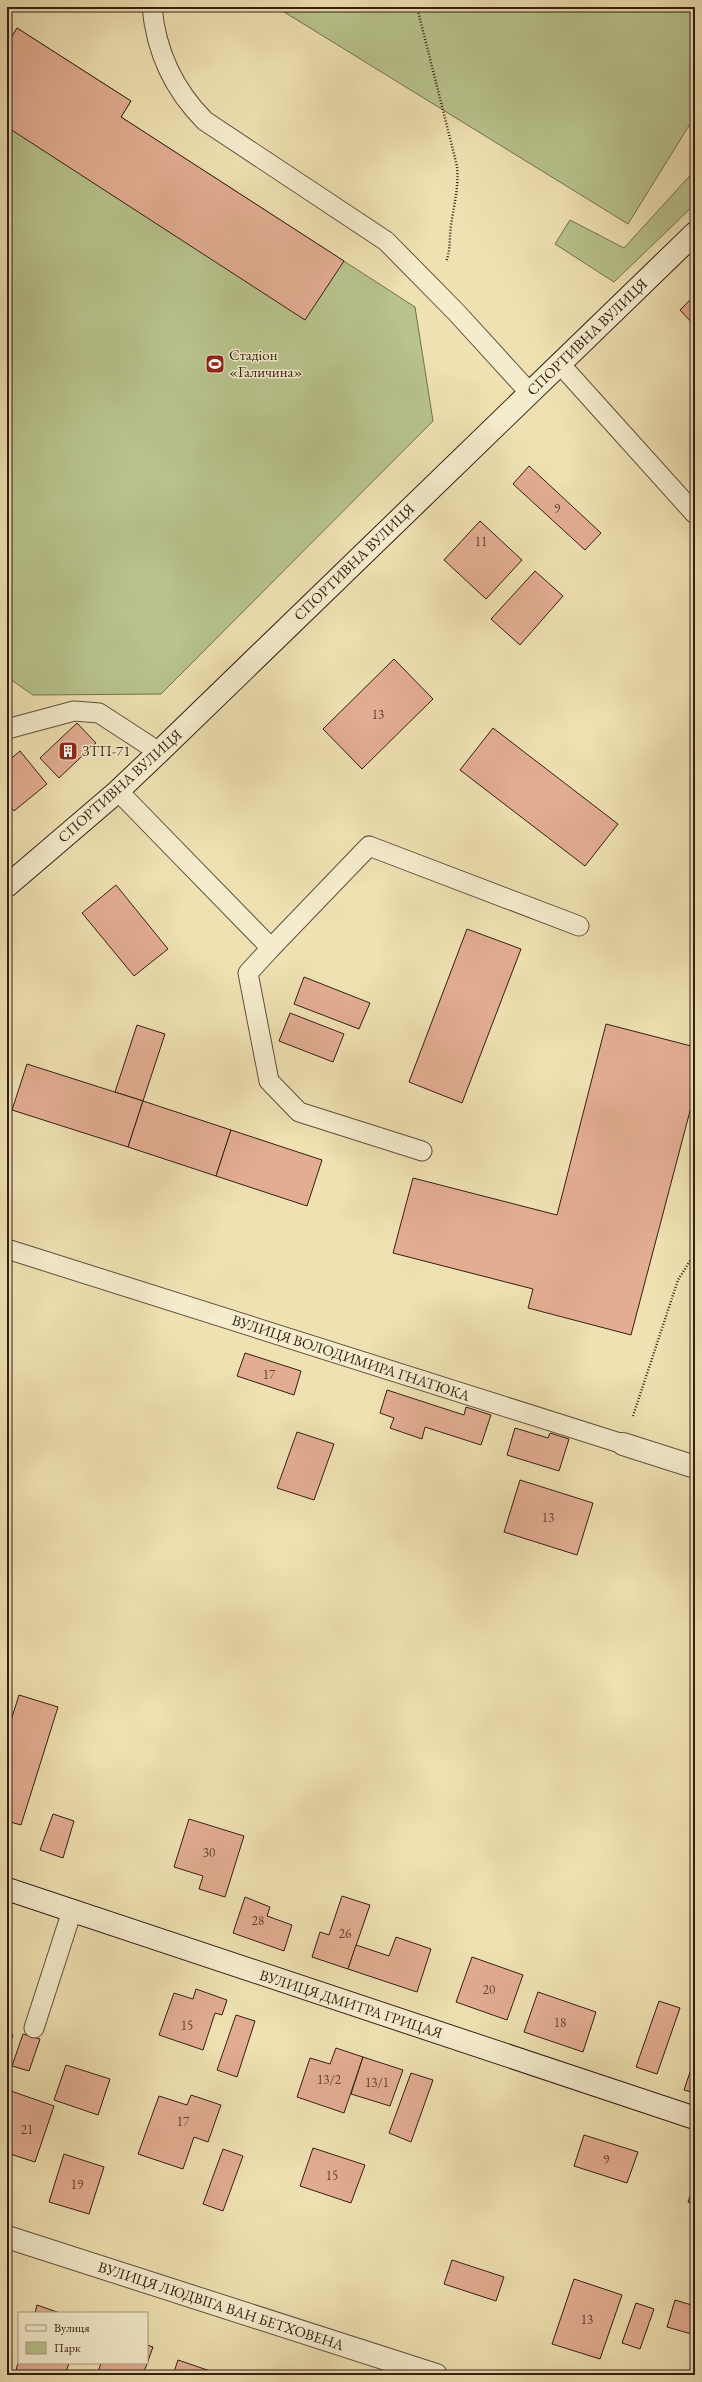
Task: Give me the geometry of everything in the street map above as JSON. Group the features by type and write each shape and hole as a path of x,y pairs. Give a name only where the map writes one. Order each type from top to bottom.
{"street":[{"name":"СПОРТИВНА ВУЛИЦЯ","path":"7,886 118,791 695,233"},
{"name":"ВУЛИЦЯ ВОЛОДИМИРА ГНАТЮКА","path":"623,1444 695,1467"},
{"name":"ВУЛИЦЯ ДМИТРА ГРИЦАЯ","path":"7,1889 695,2118"},
{"name":"ВУЛИЦЯ ЛЮДВІГА ВАН БЕТХОВЕНА","path":"7,2237 436,2375"}],"lane":[{"path":"152,7 154,26 162,53 174,82 192,108 205,121 386,241 436,291 529,392"},
{"path":"560,364 695,514"},
{"path":"7,729 74,711 99,713 159,752"},
{"path":"118,791 271,948"},
{"path":"422,1152 299,1112 269,1081 248,973 369,846 579,926"},
{"name":"ВУЛИЦЯ ВОЛОДИМИРА ГНАТЮКА","path":"7,1249 623,1444"},
{"path":"34,2028 72,1911"}],"path":[{"path":"417,7 458,178 458,190 450,227 450,250 436,291"},
{"path":"623,1444 678,1280 695,1253"}],"green space":[{"path":"276,7 695,7 695,116 628,224"},
{"name":"Стадіон «Галичина»","path":"17,28 131,101 121,117 415,307 433,421 161,694 33,695 7,677 7,44"},
{"path":"695,170 695,204 614,282 555,244 570,220 624,248"}],"building":[{"path":"17,28 131,101 121,117 344,261 305,320 7,127 7,44"},
{"path":"695,295 695,326 680,310"},
{"path":"529,466 601,533 585,550 513,484"},
{"path":"480,521 522,560 486,599 444,560"},
{"path":"535,571 563,596 520,645 491,619"},
{"path":"394,659 433,699 362,769 323,729"},
{"name":"ЗТП-71","path":"77,723 96,743 59,778 40,758"},
{"path":"493,728 618,824 585,866 460,770"},
{"path":"20,751 47,784 14,811 7,802 7,762"},
{"path":"116,885 168,949 134,976 82,913"},
{"path":"467,929 521,949 462,1103 409,1082"},
{"path":"304,977 370,1003 359,1029 294,1004"},
{"path":"290,1013 344,1034 333,1062 279,1041"},
{"path":"606,1024 695,1047 695,1092 631,1335 528,1308 533,1289 393,1253 413,1178 557,1215"},
{"path":"137,1025 165,1034 143,1101 115,1092"},
{"path":"27,1064 143,1101 128,1147 12,1110"},
{"path":"143,1101 231,1130 216,1176 128,1147"},
{"path":"231,1130 322,1160 307,1206 216,1176"},
{"path":"245,1353 301,1371 294,1395 237,1376"},
{"path":"387,1390 464,1415 466,1407 491,1415 481,1445 425,1427 422,1439 390,1428 394,1418 380,1413"},
{"path":"515,1428 548,1438 550,1433 569,1439 559,1471 507,1455"},
{"path":"297,1432 334,1444 314,1500 277,1488"},
{"path":"520,1480 593,1503 577,1555 504,1532"},
{"path":"19,1695 58,1707 21,1825 7,1821 7,1733"},
{"path":"53,1814 74,1821 63,1858 40,1850"},
{"path":"189,1819 244,1836 225,1897 199,1889 203,1876 174,1867"},
{"path":"342,1896 370,1905 348,1969 312,1957 320,1932 329,1935"},
{"path":"245,1897 270,1907 267,1916 292,1925 284,1951 233,1933"},
{"path":"396,1937 431,1949 417,1992 348,1969 356,1945 389,1956"},
{"path":"472,1957 523,1975 507,2020 456,2002"},
{"path":"196,1989 227,2000 222,2015 215,2013 203,2050 159,2035 174,1993 193,1999"},
{"path":"538,1992 596,2012 583,2052 524,2032"},
{"path":"659,2001 680,2008 657,2074 636,2067"},
{"path":"236,2015 255,2021 237,2077 217,2070"},
{"path":"7,2033 13,2035 7,2052"},
{"path":"23,2034 40,2039 29,2071 12,2066"},
{"path":"336,2048 363,2057 344,2113 297,2097 310,2058 330,2064"},
{"path":"363,2057 403,2070 390,2106 351,2094"},
{"path":"695,2057 695,2093 684,2090"},
{"path":"66,2065 110,2079 98,2115 54,2100"},
{"path":"411,2073 433,2080 411,2142 389,2133"},
{"path":"8,2090 54,2106 35,2162 7,2153"},
{"path":"191,2095 221,2105 208,2142 194,2137 183,2169 138,2154 159,2096 187,2105"},
{"path":"584,2135 638,2152 627,2183 574,2166"},
{"path":"313,2148 365,2165 351,2203 300,2186"},
{"path":"223,2149 243,2156 223,2211 203,2204"},
{"path":"64,2154 104,2167 89,2214 49,2202"},
{"path":"695,2182 695,2204 688,2202"},
{"path":"452,2260 504,2277 496,2301 444,2284"},
{"path":"574,2279 622,2295 600,2359 552,2344"},
{"path":"675,2300 695,2306 695,2335 667,2327"},
{"path":"636,2303 654,2309 640,2349 622,2343"},
{"path":"37,2305 57,2312 35,2312"},
{"path":"148,2345 153,2347 148,2361"},
{"path":"695,2359 695,2375 690,2375"},
{"path":"178,2360 222,2375 173,2375"},
{"path":"18,2363 69,2364 65,2375 31,2375 16,2370"},
{"path":"101,2364 147,2364 143,2375 97,2375"}],"place":[{"name":"Стадіон «Галичина»","path":"215,364"},
{"name":"ЗТП-71","path":"68,751"}]}
